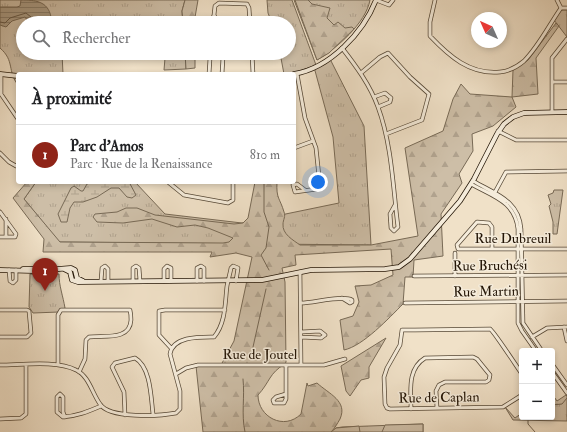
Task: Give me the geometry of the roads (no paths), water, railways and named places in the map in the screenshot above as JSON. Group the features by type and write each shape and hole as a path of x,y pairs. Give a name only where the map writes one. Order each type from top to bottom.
{"street":[{"path":"305,190 317,190 320,187 316,150 305,118 296,74 316,67 342,48 360,30 376,0 389,5 393,0"},
{"path":"435,0 430,22 430,36 459,62 479,72 506,71 516,68 524,60 560,8"},
{"path":"557,0 560,8"},
{"path":"214,15 215,6 218,4 246,4 249,8 250,16"},
{"path":"560,8 567,8"},
{"path":"552,112 552,58 567,39"},
{"path":"342,48 361,74 374,97 386,134 398,228 394,231 391,228 390,214 395,205"},
{"path":"361,74 385,54 389,54 410,78 429,94 423,119 386,134"},
{"path":"209,72 210,60"},
{"path":"222,72 223,60"},
{"path":"252,60 253,72"},
{"path":"16,76 0,74 0,89 4,100 16,116"},
{"path":"552,82 567,82"},
{"path":"374,97 386,93 391,98 390,102 378,107"},
{"path":"0,102 4,100"},
{"path":"0,270 34,268 46,270 74,269 76,278 83,281 229,281 269,280 319,269 391,269 403,265 447,218 472,183 498,131 508,121 519,115 531,112 567,112"},
{"path":"498,131 516,140 567,140"},
{"path":"298,146 313,141"},
{"path":"0,153 12,165 16,166"},
{"path":"494,194 506,172 567,171"},
{"path":"472,183 509,201 517,213 521,225 523,323 540,348"},
{"path":"170,184 184,195 228,203 233,200 234,184"},
{"path":"494,194 507,204 514,215 518,229 518,324 534,348"},
{"path":"0,212 16,234 14,237 0,237"},
{"path":"6,219 6,237"},
{"name":"Rue Dubreuil","path":"492,249 492,227 489,223 477,222 458,242 458,248 492,249 567,249"},
{"path":"455,253 455,276"},
{"path":"101,281 102,268 105,266 108,268 108,281"},
{"path":"133,281 133,269 136,266 139,268 140,281"},
{"path":"164,281 164,269 167,266 171,269 171,281"},
{"path":"197,281 197,269 201,266 204,268 204,281"},
{"path":"0,365 65,366 79,372 91,388 101,406 112,412 125,415 176,413 180,409 180,391 170,354 171,348 180,341 214,337 218,331 225,310 231,268 234,266 238,268 236,280"},
{"path":"9,270 10,281 13,283 16,280 16,270"},
{"path":"300,272 301,365"},
{"name":"Rue Bruchési","path":"414,276 567,275"},
{"path":"301,304 342,298"},
{"name":"Rue Martin","path":"405,303 567,301"},
{"path":"0,310 29,311 31,333 27,337 0,337"},
{"path":"58,365 58,315 61,310 130,310 131,327 128,331 120,335 89,337 86,340 85,359 79,372"},
{"path":"171,348 159,335 159,311 225,310"},
{"path":"528,340 547,328 566,327 567,341"},
{"name":"Rue de Caplan","path":"519,370 501,345 493,330 402,330 400,345 387,368 384,377 385,404 387,408 390,409 503,407 519,397"},
{"path":"301,332 320,331 325,335 321,338 301,337"},
{"path":"125,415 124,392 112,367 115,362 135,358 141,363 150,385 153,414"},
{"path":"411,409 410,381 420,360 425,358 477,358 490,375 489,380 486,382 445,382 439,385 436,390 437,408"},
{"name":"Rue de Joutel","path":"176,374 186,368 198,365 330,364 345,359"},
{"path":"0,419 21,418 26,414 26,365"},
{"path":"286,365 286,394"},
{"path":"556,370 567,385"},
{"path":"555,377 567,393"},
{"path":"65,417 63,412 63,397 60,394 57,397 57,412 59,416 65,417 81,415 101,406"}],"water":[{"path":"21,0 40,2 47,8 51,16 16,16 16,20 12,21 6,27 0,25 0,7 20,6"}],"waterway":[{"path":"264,184 264,212 269,227 266,248 261,255 269,270"},
{"path":"253,347 266,289"},
{"path":"243,379 243,419 245,432"},
{"path":"555,405 562,404 567,398"},
{"path":"528,420 528,424 535,432"}],"place":[{"name":"Parc d'Amos","path":"45,291"}]}
